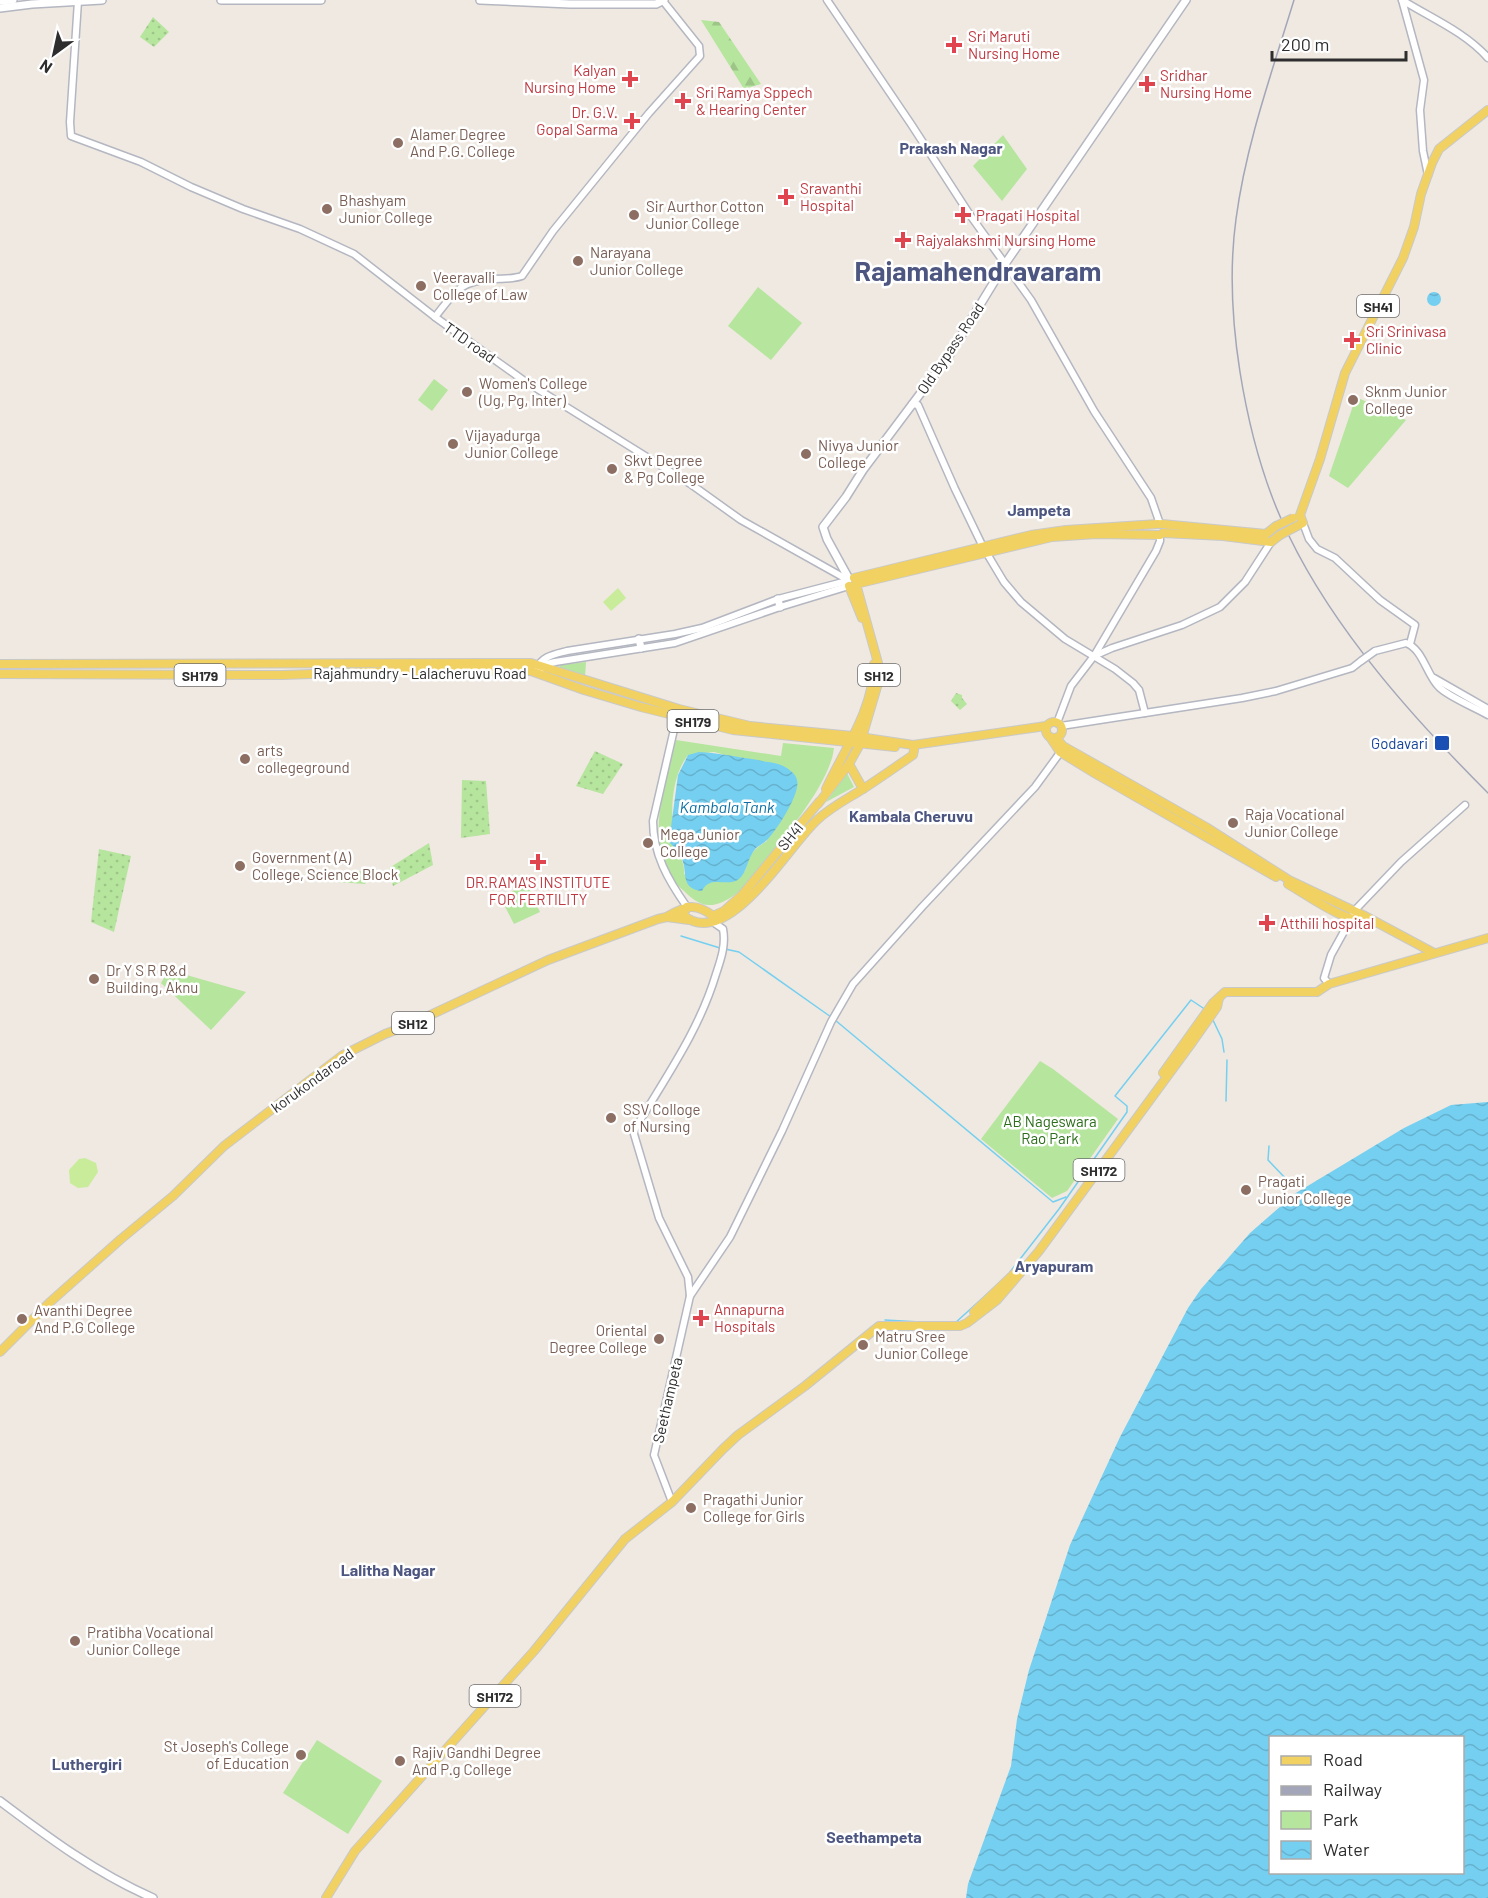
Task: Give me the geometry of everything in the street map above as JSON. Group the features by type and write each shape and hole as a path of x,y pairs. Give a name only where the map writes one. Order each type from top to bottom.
{"main road":[{"path":"0,1 13,0"},
{"path":"0,8 102,0"},
{"path":"220,0 321,0"},
{"path":"480,0 590,4 656,4 663,0"},
{"path":"576,0 590,4"},
{"name":"Old Bypass Road","path":"851,581 827,539 823,527 950,354 1005,264 1186,0"},
{"name":"SH41","path":"1297,516 1320,459 1345,375 1403,258 1414,227 1423,188 1439,149 1488,110"},
{"path":"851,581 1066,530 1160,524 1266,534 1276,526 1297,516 1301,524 1276,538 1156,534 1154,529 1160,524"},
{"path":"1022,540 1085,535 1162,534"},
{"name":"SH12","path":"851,581 874,665 871,692 852,739"},
{"name":"SH12","path":"818,804 849,764 861,740 879,675 862,600 851,581"},
{"path":"639,639 641,648"},
{"name":"SH179","path":"0,664 531,663 540,670 622,691 678,713"},
{"name":"Rajahmundry - Lalacheruvu Road","path":"0,674 185,675 540,670 584,690 619,700 750,729 861,740 914,750 1050,733 1051,722 1059,724"},
{"path":"584,690 586,681"},
{"path":"619,700 622,691"},
{"path":"1050,733 1061,734 1059,724"},
{"path":"1050,733 1062,749 1206,827 1289,880 1353,915 1379,923 1434,953 1488,938"},
{"name":"SH179","path":"861,740 913,745 1050,733"},
{"name":"SH41","path":"713,919 742,895 818,804 852,739"},
{"path":"689,920 683,915 687,907 699,907 713,919 727,917 747,902 817,820 913,755 914,750"},
{"path":"849,764 863,789"},
{"name":"SH12","path":"667,917 687,907"},
{"name":"korukondaroad","path":"0,1352 49,1303 173,1196 224,1146 351,1050 548,960 667,917 704,924 713,919"},
{"name":"SH172","path":"326,1898 355,1851 510,1678 625,1539 672,1502 730,1442 805,1386 879,1326 960,1326 1035,1250 1139,1109 1206,1012 1225,992 1317,992 1329,984 1434,953"},
{"path":"0,1801 82,1862 120,1884 153,1898"}],"street":[{"path":"435,317 462,285 522,276 554,231 649,113 700,56 699,46 663,0"},
{"path":"827,0 912,124 970,215 1031,300 1094,411 1151,498 1160,524"},
{"path":"1402,0 1424,15 1455,30 1488,58"},
{"path":"1402,0 1425,80 1420,110 1423,151 1428,176"},
{"name":"TTD road","path":"78,1 71,136 141,162 191,187 243,209 300,229 354,254 435,317 523,380 692,485 741,520 851,581"},
{"path":"912,404 918,405 955,489 985,550 1004,582 1021,602 1068,641 1133,683 1138,690 1145,713"},
{"path":"1301,524 1317,549 1335,558 1380,600 1415,625 1410,644"},
{"path":"1162,534 1156,551 1094,656 1071,686 1059,724 1223,702 1276,691 1352,668 1375,651 1406,643 1418,653 1438,687 1488,715"},
{"path":"1094,656 1182,625 1224,604 1245,582 1276,538"},
{"path":"540,670 551,656 567,651 702,628 851,581"},
{"path":"540,670 555,662 675,643 779,603"},
{"path":"1434,678 1488,709"},
{"path":"678,713 653,821 653,840 666,873 687,907"},
{"path":"690,1296 730,1237 782,1131 831,1022 853,984 922,907 1035,788 1062,749"},
{"path":"1329,984 1324,978 1331,956 1353,915 1401,862 1465,805"},
{"path":"690,1296 688,1277 659,1218 634,1134 697,1025 713,986 724,948 723,929 713,919"},
{"name":"Seethampeta","path":"672,1502 654,1455 690,1296"}],"green space":[{"path":"153,17 169,32 154,47 140,37"},
{"path":"701,20 719,22 761,84 744,89"},
{"path":"1003,135 1027,169 1002,201 973,166"},
{"path":"758,287 802,323 771,360 728,326"},
{"path":"434,379 448,390 432,411 418,400"},
{"path":"1356,397 1406,420 1348,488 1329,476"},
{"path":"618,588 626,598 611,611 603,602"},
{"path":"586,662 585,677 559,669 560,665"},
{"path":"956,693 962,695 967,704 960,710 951,701"},
{"path":"676,740 781,756 783,743 834,748 826,774 803,812 784,837 743,888 728,899 711,905 699,903 687,894 671,876 662,858 659,819","holes":["714,752 729,756 767,841 752,853 745,871 725,881 710,882 705,885 684,874 674,836 672,812 674,787 682,764 688,755"]},
{"path":"595,751 623,764 603,794 576,786"},
{"path":"847,773 854,787 826,802"},
{"path":"462,780 486,781 490,834 461,838"},
{"path":"429,843 433,865 393,886 389,868"},
{"path":"99,849 131,856 114,932 91,922"},
{"path":"374,871 365,884 308,880 305,872"},
{"path":"527,884 540,912 514,924 500,897"},
{"path":"169,970 246,992 211,1030 161,983"},
{"name":"AB Nageswara Rao Park","path":"1040,1061 1118,1119 1067,1191 1052,1198 981,1139"},
{"path":"85,1158 96,1163 98,1172 88,1187 78,1188 70,1183 69,1170 79,1159"},
{"path":"317,1740 382,1781 348,1834 283,1793"}],"water":[{"path":"1434,292 1439,294 1441,299 1439,304 1434,306 1429,304 1427,299 1429,294"},
{"name":"Kambala Tank","path":"699,752 778,764 793,773 797,780 792,802 782,820 767,840 753,852 742,876 734,881 709,883 702,891 695,890 688,884 681,856 669,842 678,775 688,755"},
{"path":"1488,1102 1488,1898 966,1898 968,1884 1011,1766 1017,1719 1029,1670 1070,1545 1120,1437 1188,1308 1201,1289 1250,1233 1296,1193 1404,1128 1451,1105"}],"waterway":[{"path":"681,936 720,948"},
{"path":"725,949 739,952 831,1017"},
{"path":"1010,1272 1059,1209 1127,1112 1127,1106 1115,1096 1191,1000 1203,1008"},
{"path":"1212,1018 1222,1039 1224,1052"},
{"path":"835,1020 1053,1202 1066,1197"},
{"path":"1226,1101 1227,1060"},
{"path":"1269,1146 1268,1160 1289,1182"},
{"path":"955,1323 1007,1276"},
{"path":"885,1320 920,1322"}],"railway":[{"path":"1294,0 1246,163 1234,238 1232,296 1235,334 1253,435 1280,517 1329,606 1353,640 1405,704 1488,793"}],"place":[{"name":"Sri Maruti Nursing Home","path":"954,45"},
{"name":"Kalyan Nursing Home","path":"630,79"},
{"name":"Sridhar Nursing Home","path":"1147,84"},
{"name":"Sri Ramya Sppech & Hearing Center","path":"683,101"},
{"name":"Dr. G.V. Gopal Sarma","path":"632,121"},
{"name":"Alamer Degree And P.G. College","path":"398,143"},
{"name":"Sravanthi Hospital","path":"786,197"},
{"name":"Bhashyam Junior College","path":"327,209"},
{"name":"Sir Aurthor Cotton Junior College","path":"634,215"},
{"name":"Pragati Hospital","path":"963,215"},
{"name":"Rajyalakshmi Nursing Home","path":"903,240"},
{"name":"Narayana Junior College","path":"578,261"},
{"name":"Veeravalli College of Law","path":"421,286"},
{"name":"Sri Srinivasa Clinic","path":"1352,340"},
{"name":"Women's College (Ug, Pg, Inter)","path":"467,392"},
{"name":"Sknm Junior College","path":"1353,400"},
{"name":"Vijayadurga Junior College","path":"453,444"},
{"name":"Nivya Junior College","path":"806,454"},
{"name":"Skvt Degree & Pg College","path":"612,469"},
{"name":"Godavari","path":"1442,743"},
{"name":"arts collegeground","path":"245,759"},
{"name":"Raja Vocational Junior College","path":"1233,823"},
{"name":"Mega Junior College","path":"648,843"},
{"name":"DR.RAMA'S INSTITUTE FOR FERTILITY","path":"538,862"},
{"name":"Government (A) College, Science Block","path":"240,866"},
{"name":"Atthili hospital","path":"1267,923"},
{"name":"Dr Y S R R&d Building, Aknu","path":"94,979"},
{"name":"SSV Colloge of Nursing","path":"611,1118"},
{"name":"Pragati Junior College","path":"1246,1190"},
{"name":"Annapurna Hospitals","path":"701,1318"},
{"name":"Avanthi Degree And P.G College","path":"22,1319"},
{"name":"Oriental Degree College","path":"659,1339"},
{"name":"Matru Sree Junior College","path":"863,1345"},
{"name":"Pragathi Junior College for Girls","path":"691,1508"},
{"name":"Pratibha Vocational Junior College","path":"75,1641"},
{"name":"St Joseph's College of Education","path":"301,1755"},
{"name":"Rajiv Gandhi Degree And P.g College","path":"400,1761"}],"district":[{"name":"Prakash Nagar","path":"951,147"},
{"name":"Rajamahendravaram","path":"978,270"},
{"name":"Jampeta","path":"1039,509"},
{"name":"Kambala Cheruvu","path":"911,815"},
{"name":"Aryapuram","path":"1054,1265"},
{"name":"Lalitha Nagar","path":"388,1569"},
{"name":"Luthergiri","path":"87,1763"},
{"name":"Seethampeta","path":"874,1836"}]}
